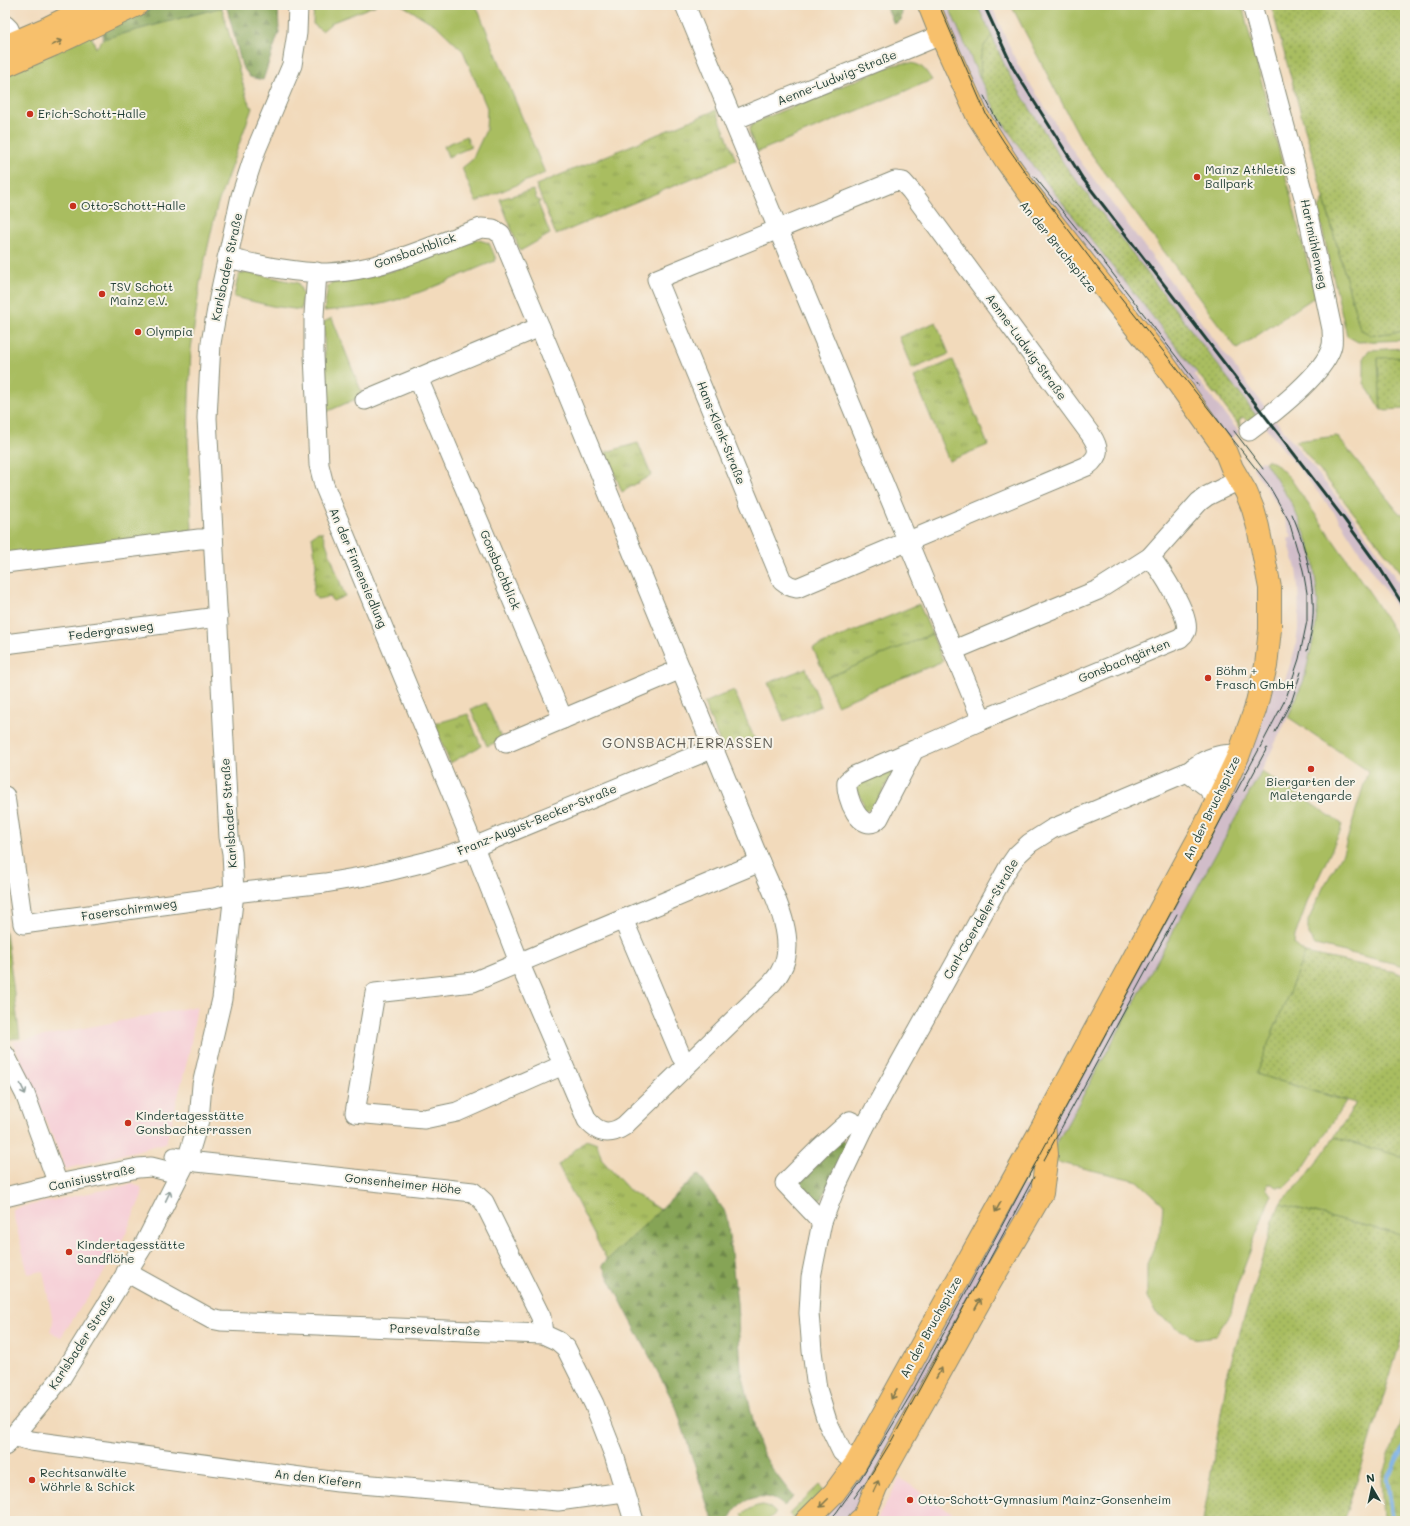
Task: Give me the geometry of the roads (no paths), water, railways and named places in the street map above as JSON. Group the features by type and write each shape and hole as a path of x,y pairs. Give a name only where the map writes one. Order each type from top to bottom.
{"main road":[{"path":"10,48 93,5"},
{"path":"10,48 137,5"},
{"name":"An der Bruchspitze","path":"806,1521 834,1493 856,1463 1044,1124 1199,838 1239,754 1255,710 1266,666 1270,629 1270,588 1258,527 1253,509 1224,448 1160,358 1033,199 1007,162 977,115 916,5"},
{"name":"An der Bruchspitze","path":"929,5 934,38"},
{"path":"860,1521 864,1517 876,1487 980,1300 1042,1193 1047,1154 1044,1124"},
{"path":"1012,1182 1028,1177 1037,1183 1042,1193"}],"street":[{"name":"Karlsbader Straße","path":"9,1441 61,1378 145,1243 176,1166 199,1120 202,1085 222,999 234,893 232,853 228,831 207,418 211,343 227,258 241,196 272,109 292,64 297,33 298,5"},
{"path":"685,5 982,720"},
{"name":"Hartmühlenweg","path":"1250,431 1282,406 1320,369 1333,344 1332,329 1305,200 1252,5"},
{"name":"Aenne-Ludwig-Straße","path":"734,120 934,38"},
{"name":"Aenne-Ludwig-Straße","path":"779,229 890,182 903,182 1088,430 1098,447 1095,460 1086,466 908,541"},
{"name":"Gonsbachblick","path":"227,258 291,270 318,272 359,270 402,258 480,228 493,229 501,234 714,748"},
{"name":"Hans-Klenk-Straße","path":"779,229 658,280 779,574 782,581 787,586 797,588 908,541"},
{"name":"An der Finnensiedlung","path":"318,272 314,315 314,355 319,470 474,847 519,962 587,1120 594,1127 610,1133 624,1126 688,1064"},
{"path":"365,400 540,327"},
{"name":"Gonsbachblick","path":"418,378 563,719"},
{"path":"954,650 1098,590 1150,557 1199,502 1213,493 1236,474"},
{"path":"5,563 199,539 213,539"},
{"name":"Gonsbachgärten","path":"914,750 982,720 1180,638 1186,631 1186,623 1173,591 1164,575 1150,557"},
{"name":"Federgrasweg","path":"5,644 218,617"},
{"path":"506,743 681,669"},
{"path":"623,919 681,1056 688,1064 772,983 782,969 786,954 787,938 784,921 714,748"},
{"name":"Franz-August-Becker-Straße","path":"234,893 325,883 425,862 474,847 714,748"},
{"name":"Carl-Goerdeler-Straße","path":"1187,772 1202,762 1222,754 1239,754"},
{"name":"Carl-Goerdeler-Straße","path":"856,1463 842,1452 827,1421 817,1389 809,1313 811,1277 822,1222 834,1191 864,1128 1008,868 1017,855 1030,843 1052,829 1187,772 1200,768 1210,768 1229,774"},
{"path":"1187,772 1206,786 1218,800"},
{"name":"Faserschirmweg","path":"5,796 23,924 214,898 234,893"},
{"path":"563,1065 457,1112 424,1120 355,1113 375,993 473,982 760,862"},
{"path":"5,1055 25,1094 58,1184"},
{"path":"822,1222 785,1183 821,1147 850,1121 864,1128"},
{"name":"Canisiusstraße","path":"5,1197 58,1184 138,1168 176,1166"},
{"name":"Gonsenheimer Höhe","path":"176,1166 473,1192 484,1202 538,1310 541,1317 543,1334"},
{"name":"Parsevalstraße","path":"126,1272 211,1319 221,1321 543,1334 558,1341 566,1348 594,1404 614,1455 634,1521"},
{"name":"An den Kiefern","path":"9,1441 31,1441 338,1482 558,1501 624,1492"}],"waterway":[{"path":"1393,1521 1387,1478 1405,1445"}],"tram line":[{"path":"828,1521 836,1513 861,1478 911,1394 1264,740 1286,698 1299,659 1307,621 1307,593 1303,570 1289,521 1268,484 1096,266 1004,142 986,114 939,5"},
{"path":"984,96 1000,126"},
{"path":"1034,176 1103,261 1198,385"},
{"path":"1234,431 1263,469"},
{"path":"1292,514 1302,540 1312,584 1313,613 1307,651"},
{"path":"1275,732 1292,700 1301,672"},
{"path":"1244,791 1267,748"},
{"path":"1044,1160 1177,914"},
{"path":"854,1498 870,1476 892,1440 1034,1177"}],"railway":[{"path":"984,5 1013,68 1083,179 1344,519 1381,570 1405,608"}],"place":[{"name":"Erich-Schott-Halle","path":"30,114"},
{"name":"Mainz Athletics Ballpark","path":"1197,177"},
{"name":"Otto-Schott-Halle","path":"73,206"},
{"name":"TSV Schott Mainz e.V.","path":"102,294"},
{"name":"Olympia","path":"138,332"},
{"name":"Böhm + Frasch GmbH","path":"1208,678"},
{"name":"Biergarten der Maletengarde","path":"1311,769"},
{"name":"Kindertagesstätte Gonsbachterrassen","path":"128,1123"},
{"name":"Kindertagesstätte Sandflöhe","path":"69,1252"},
{"name":"Rechtsanwälte Wöhrle & Schick","path":"32,1480"},
{"name":"Otto-Schott-Gymnasium Mainz-Gonsenheim","path":"910,1500"}],"district":[{"name":"GONSBACHTERRASSEN","path":"688,743"}]}
